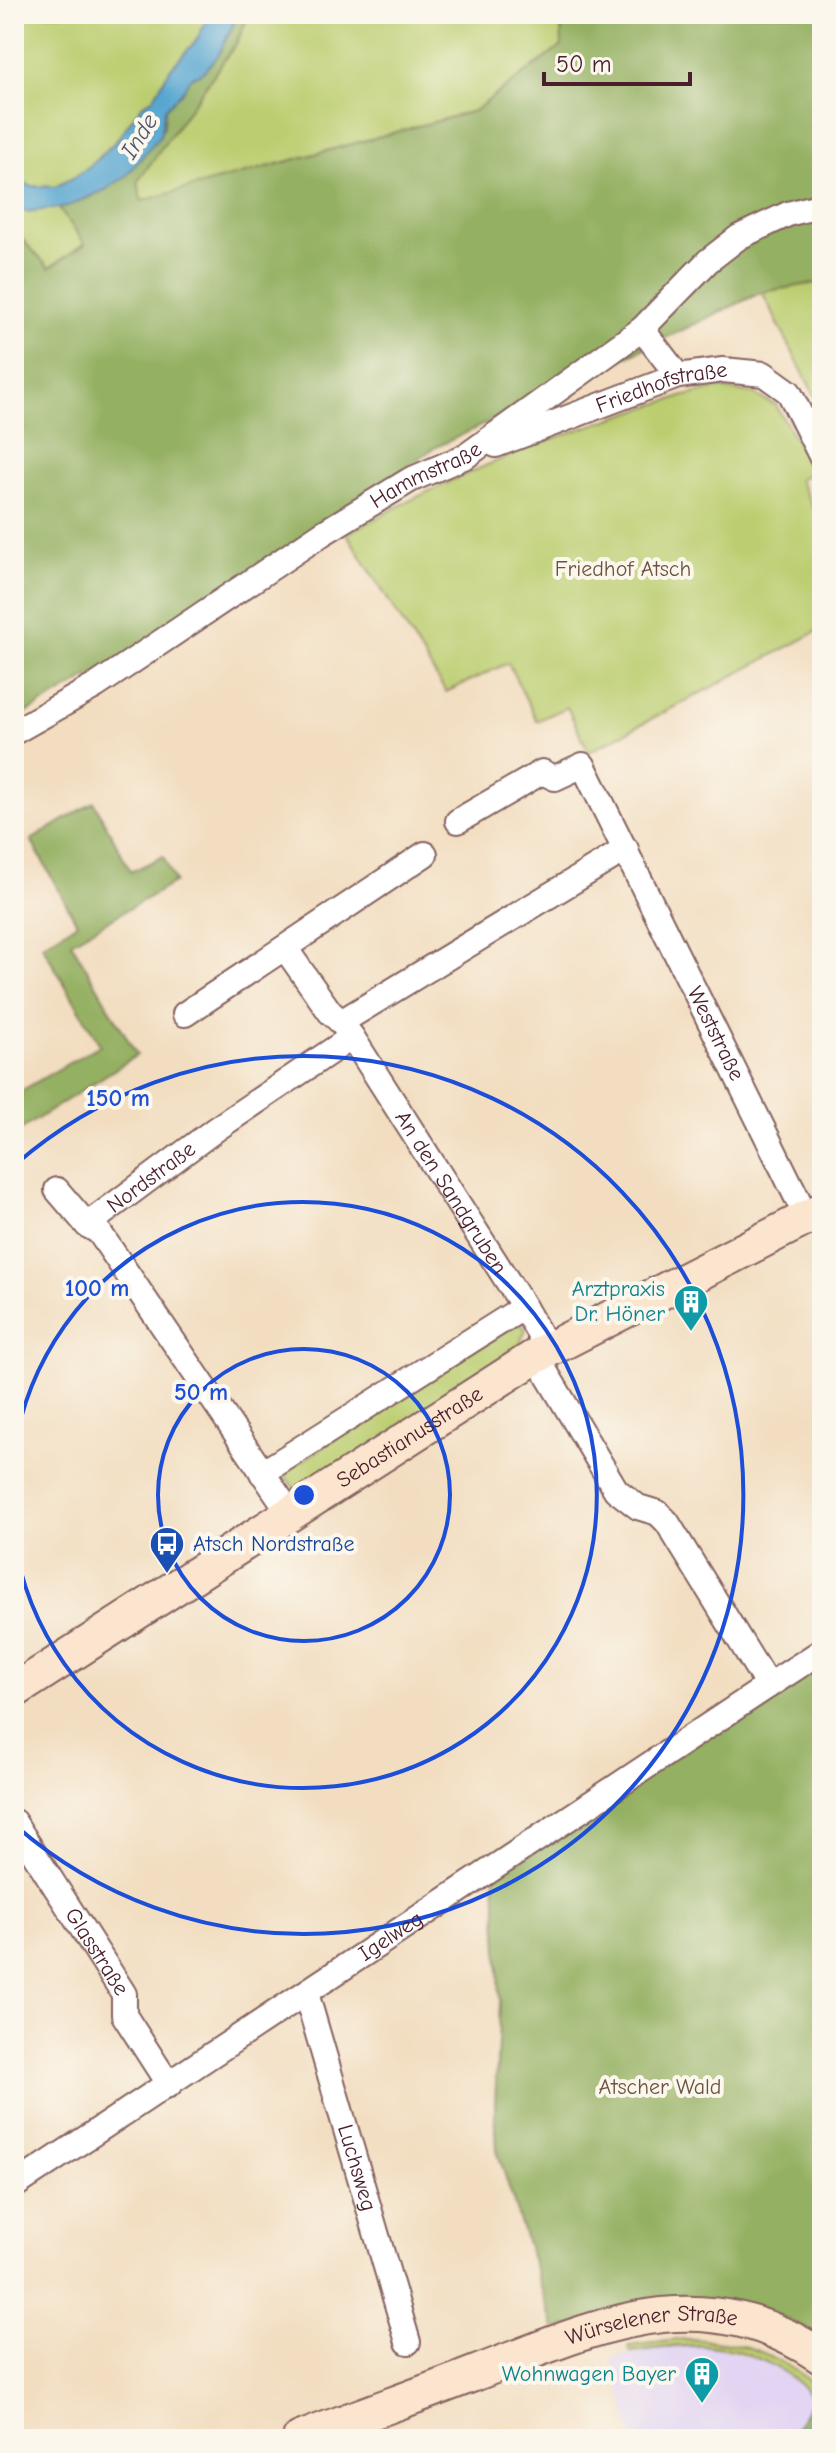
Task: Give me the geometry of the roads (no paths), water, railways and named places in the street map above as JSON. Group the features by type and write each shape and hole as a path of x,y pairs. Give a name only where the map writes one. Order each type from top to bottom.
{"main road":[{"name":"Sebastianusstraße","path":"14,1691 542,1352 815,1214"},
{"name":"Würselener Straße","path":"300,2439 547,2345 654,2316 686,2312 742,2318 778,2331 822,2357"}],"street":[{"name":"Hammstraße","path":"14,732 97,685 310,542 410,480 466,456 642,329 699,270 739,237 788,214 822,205"},
{"path":"642,329 678,376"},
{"name":"Friedhofstraße","path":"466,456 678,376 723,370 764,374 789,392 822,458"},
{"name":"Weststraße","path":"458,821 542,772 555,778 583,765 815,1214"},
{"path":"347,1030 484,934 626,849"},
{"path":"185,1014 425,854"},
{"name":"An den Sandgruben","path":"285,948 330,1012 347,1030 524,1307 542,1352"},
{"name":"Nordstraße","path":"87,1225 347,1030"},
{"name":"Nordstraße","path":"57,1190 87,1225 99,1232 290,1513"},
{"path":"262,1473 524,1307"},
{"path":"542,1352 616,1490 638,1507 658,1513 667,1522 768,1686"},
{"name":"Igelweg","path":"14,2186 822,1651"},
{"name":"Glasstraße","path":"14,1822 124,1994 124,2015 169,2085"},
{"name":"Luchsweg","path":"306,1993 408,2342"}],"water":[{"name":"Inde","path":"210,14 238,14 218,56 203,72 189,79 165,109 160,136 126,176 107,189 66,207 25,212 14,206 14,180 31,186 55,187 91,165 116,141 143,104 153,99 170,69 196,41"}],"waterway":[{"path":"801,2439 820,2403"}],"place":[{"name":"Arztpraxis Dr. Höner","path":"691,1333"},
{"name":"Atsch Nordstraße","path":"167,1575"},
{"name":"Wohnwagen Bayer","path":"702,2405"}],"park label":[{"name":"Friedhof Atsch","path":"623,569"},
{"name":"Atscher Wald","path":"660,2087"}]}
